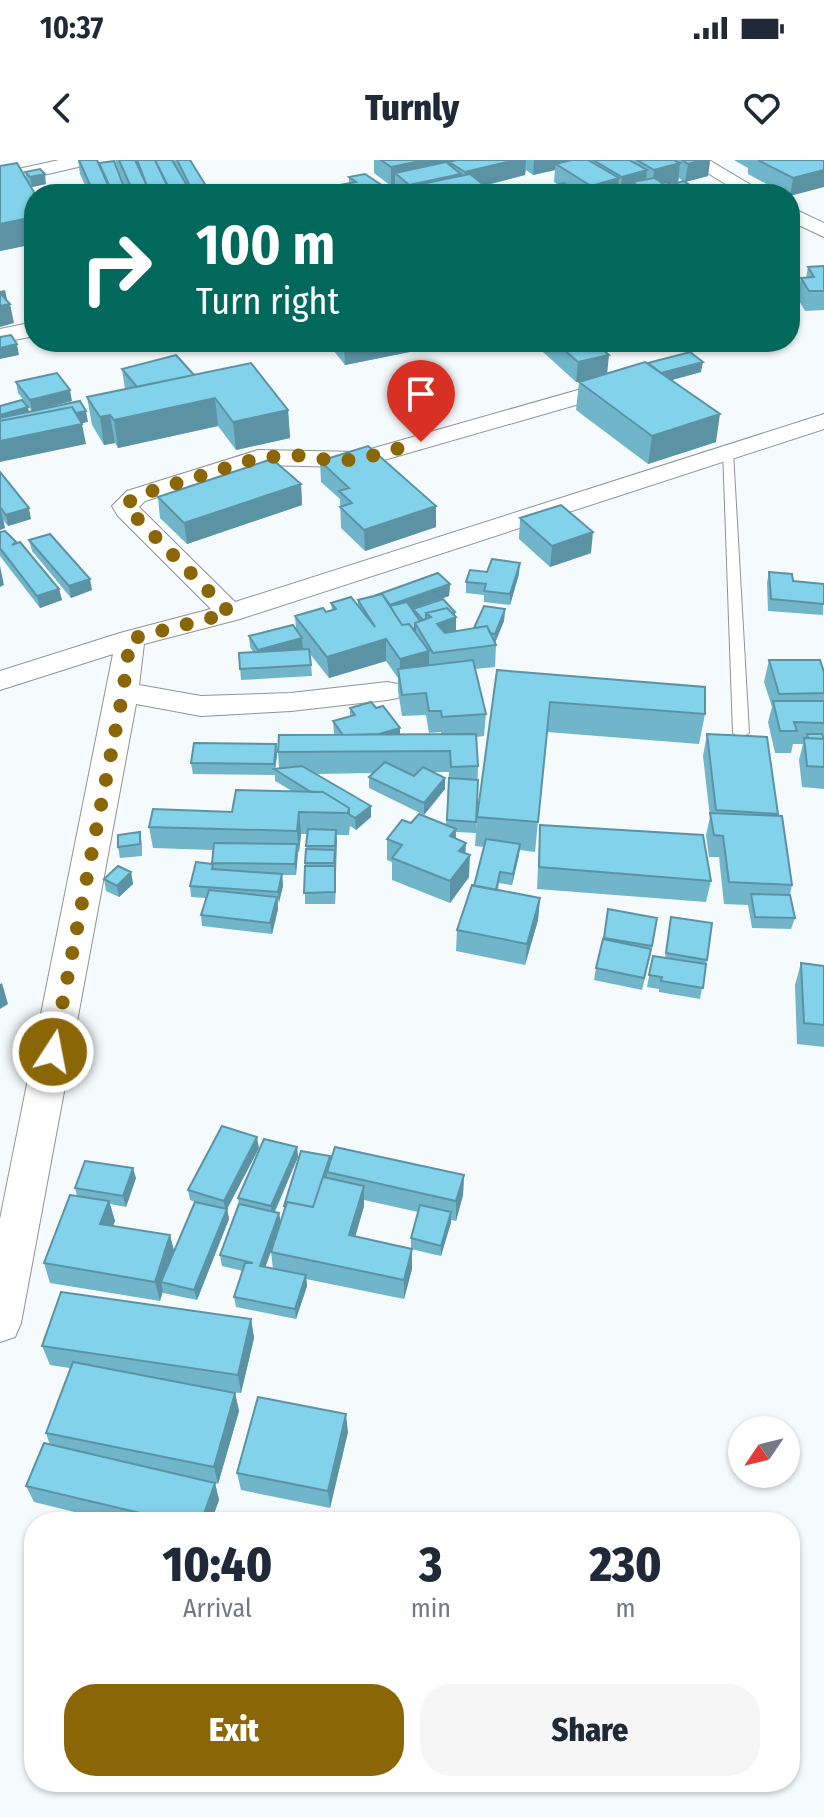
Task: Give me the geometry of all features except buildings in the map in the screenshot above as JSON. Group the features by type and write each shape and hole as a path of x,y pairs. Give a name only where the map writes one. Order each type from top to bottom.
{"street":[{"path":"0,179 84,160"},
{"path":"695,160 738,184"},
{"path":"800,219 824,231"},
{"path":"0,336 24,331"},
{"path":"230,613 127,510 125,506 128,502 136,496 258,458 277,454 336,461 361,459 599,391"},
{"path":"0,681 130,639 230,613 824,421"},
{"path":"0,1323 123,692 130,639"},
{"path":"123,692 201,706 291,702 387,691"}],"lane":[{"path":"727,452 741,733"}],"route":[{"path":"53,1052 123,692 130,639 230,613 125,506 136,496 258,458 277,454 336,461 361,459 421,442"}]}
